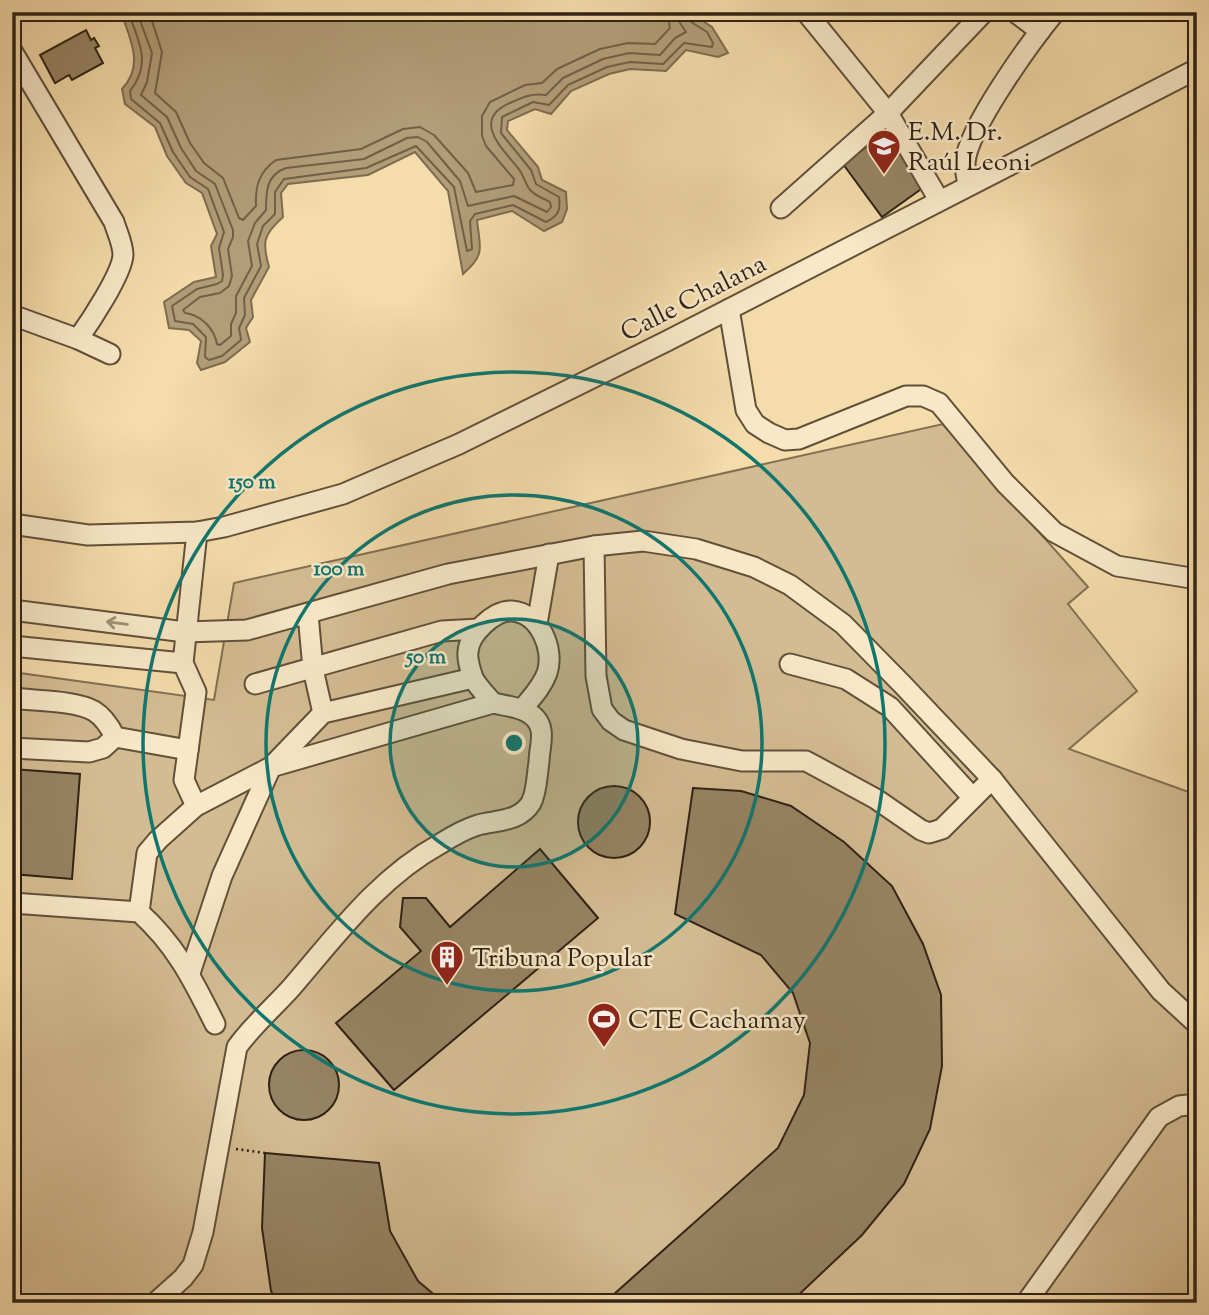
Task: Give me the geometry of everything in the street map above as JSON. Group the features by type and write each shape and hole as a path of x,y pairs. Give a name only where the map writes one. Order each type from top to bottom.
{"street":[{"path":"806,12 888,113 939,200"},
{"path":"781,208 888,113 984,12"},
{"path":"1015,12 1040,31"},
{"path":"968,185 965,162 974,132 1055,12"},
{"path":"12,51 114,222 119,238 123,256 118,271 78,339"},
{"name":"Calle Chalana","path":"12,524 88,535 197,532 343,494 458,444 729,309 1197,69"},
{"path":"729,309 746,410 755,424 769,433 785,440 800,439 906,396 923,396 939,403 1005,483 1054,532 1117,566 1197,579"},
{"path":"12,315 78,339 110,354"},
{"path":"196,806 184,780 196,692 183,663 197,532"},
{"path":"12,610 185,632 247,630 448,574 594,546 643,541 696,549 754,567 790,585 843,624 992,779 1161,991 1197,1024"},
{"path":"594,546 596,676 602,709 611,721 624,730 681,749 742,761 806,761 876,799 929,833 942,829 992,779"},
{"path":"537,624 549,554"},
{"path":"493,703 473,678 467,651 479,629 495,615 512,611 537,624 546,639 550,656 548,671 540,687 523,708"},
{"path":"308,614 313,669 323,713"},
{"path":"255,684 442,631 479,629"},
{"path":"12,646 183,663"},
{"path":"790,664 846,679 868,691 903,721 973,798"},
{"path":"190,973 222,876 271,767 323,713 473,678"},
{"path":"12,698 84,706 97,712 107,722 115,737"},
{"path":"139,912 148,853 158,840 196,806 271,767 493,703 523,708 534,717 541,729 532,801 521,814 477,826 429,850 401,869 344,923 289,990 248,1031 237,1047 204,1232 193,1265 183,1278 155,1303"},
{"path":"115,737 188,750"},
{"path":"12,748 89,752 103,748 115,737"},
{"path":"12,903 139,912 174,948 190,973 215,1024"},
{"path":"1026,1303 1159,1117 1179,1106 1197,1104"}],"path":[{"path":"219,1146 265,1153"}],"shaded area":[{"name":"CTE Cachamay","path":"943,424 1088,587 1068,604 1137,691 1069,749 1197,795 1197,1303 12,1303 12,672 214,700 234,583"}],"water":[{"path":"118,12 689,12 712,27 728,53 718,57 686,50 666,71 630,69 609,74 571,91 551,114 535,109 508,121 507,130 538,167 542,180 566,192 567,209 562,222 544,231 512,211 477,220 480,250 475,261 463,274 448,191 415,152 368,175 288,184 281,193 283,217 271,229 266,239 265,251 269,267 251,300 253,317 246,328 250,342 225,362 201,370 197,363 201,341 189,330 169,328 164,302 194,282 216,277 211,246 217,234 202,193 186,183 167,156 155,127 125,104 122,89 133,71 134,53 122,15"}],"building":[{"path":"86,30 91,40 94,38 99,46 95,48 103,63 72,80 69,75 55,83 40,55"},
{"name":"E.M. Dr. Raúl Leoni","path":"888,131 924,187 882,217 843,164"},
{"path":"12,769 80,774 72,879 12,874"},
{"path":"614,786 634,792 644,802 650,822 644,842 634,852 614,858 594,852 584,842 578,822 584,802 594,792"},
{"path":"693,788 741,791 791,806 844,842 892,886 923,944 941,995 942,1066 930,1129 904,1184 862,1235 790,1303 604,1303 778,1148 804,1095 810,1043 793,993 761,955 675,914"},
{"name":"Tribuna Popular","path":"540,849 598,918 394,1090 336,1023 421,951 400,927 403,898 426,898 450,927"},
{"path":"297,1050 311,1050 324,1055 334,1065 339,1085 334,1105 324,1115 311,1120 297,1120 284,1115 274,1105 269,1092 269,1078 274,1065 284,1055"},
{"path":"265,1153 379,1163 390,1231 418,1281 444,1303 277,1303 271,1291 262,1228"}],"place":[{"name":"E.M. Dr. Raúl Leoni","path":"884,176"},
{"name":"Tribuna Popular","path":"447,987"},
{"name":"CTE Cachamay","path":"604,1049"}]}
